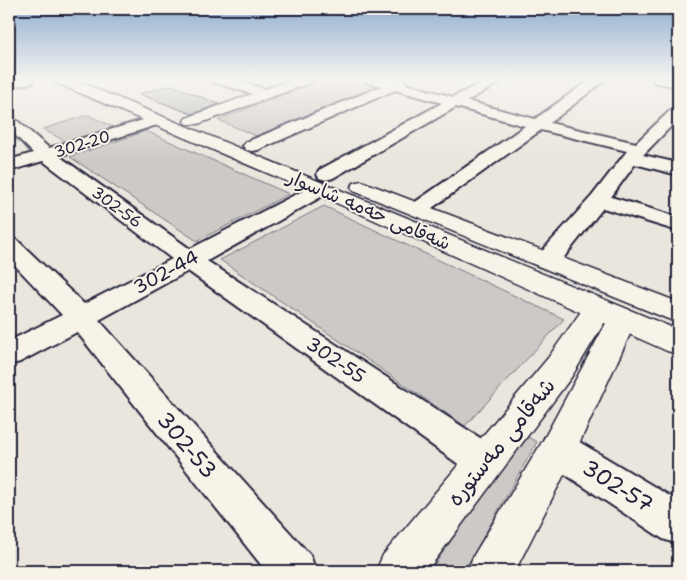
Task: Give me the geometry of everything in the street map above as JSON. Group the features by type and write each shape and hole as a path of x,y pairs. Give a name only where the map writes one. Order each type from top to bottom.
{"main road":[{"name":"شەقامی حەمە شاسوار","path":"121,106 156,121 323,182 418,209 678,313"},
{"name":"شەقامی حەمە شاسوار","path":"154,106 252,146 323,182 610,314 678,343"},
{"path":"192,121 233,106"},
{"name":"شەقامی مەستورە","path":"490,571 558,449 577,373 610,314"},
{"name":"شەقامی مەستورە","path":"400,571 484,461 577,373"}],"street":[{"path":"252,146 346,106"},
{"name":"302-44","path":"9,354 189,260 323,182 447,106"},
{"path":"469,106 635,153 678,169"},
{"path":"418,209 564,106"},
{"path":"548,261 635,153 670,128 678,111"},
{"name":"302-56","path":"9,121 46,155 189,260"},
{"name":"302-20","path":"9,166 156,121"},
{"path":"599,200 678,224"},
{"name":"302-53","path":"9,245 81,318 294,571"},
{"name":"302-55","path":"189,260 484,461"},
{"name":"302-57","path":"558,449 678,524"}],"shaded area":[{"path":"254,106 328,106 256,136 218,120"},
{"path":"88,115 113,127 68,143 43,129"},
{"path":"146,131 289,194 197,241 70,157"},
{"path":"324,206 564,319 465,426 220,260"},
{"path":"524,435 537,442 464,571 430,571"}],"building":[{"path":"171,106 213,106 192,114"}]}
